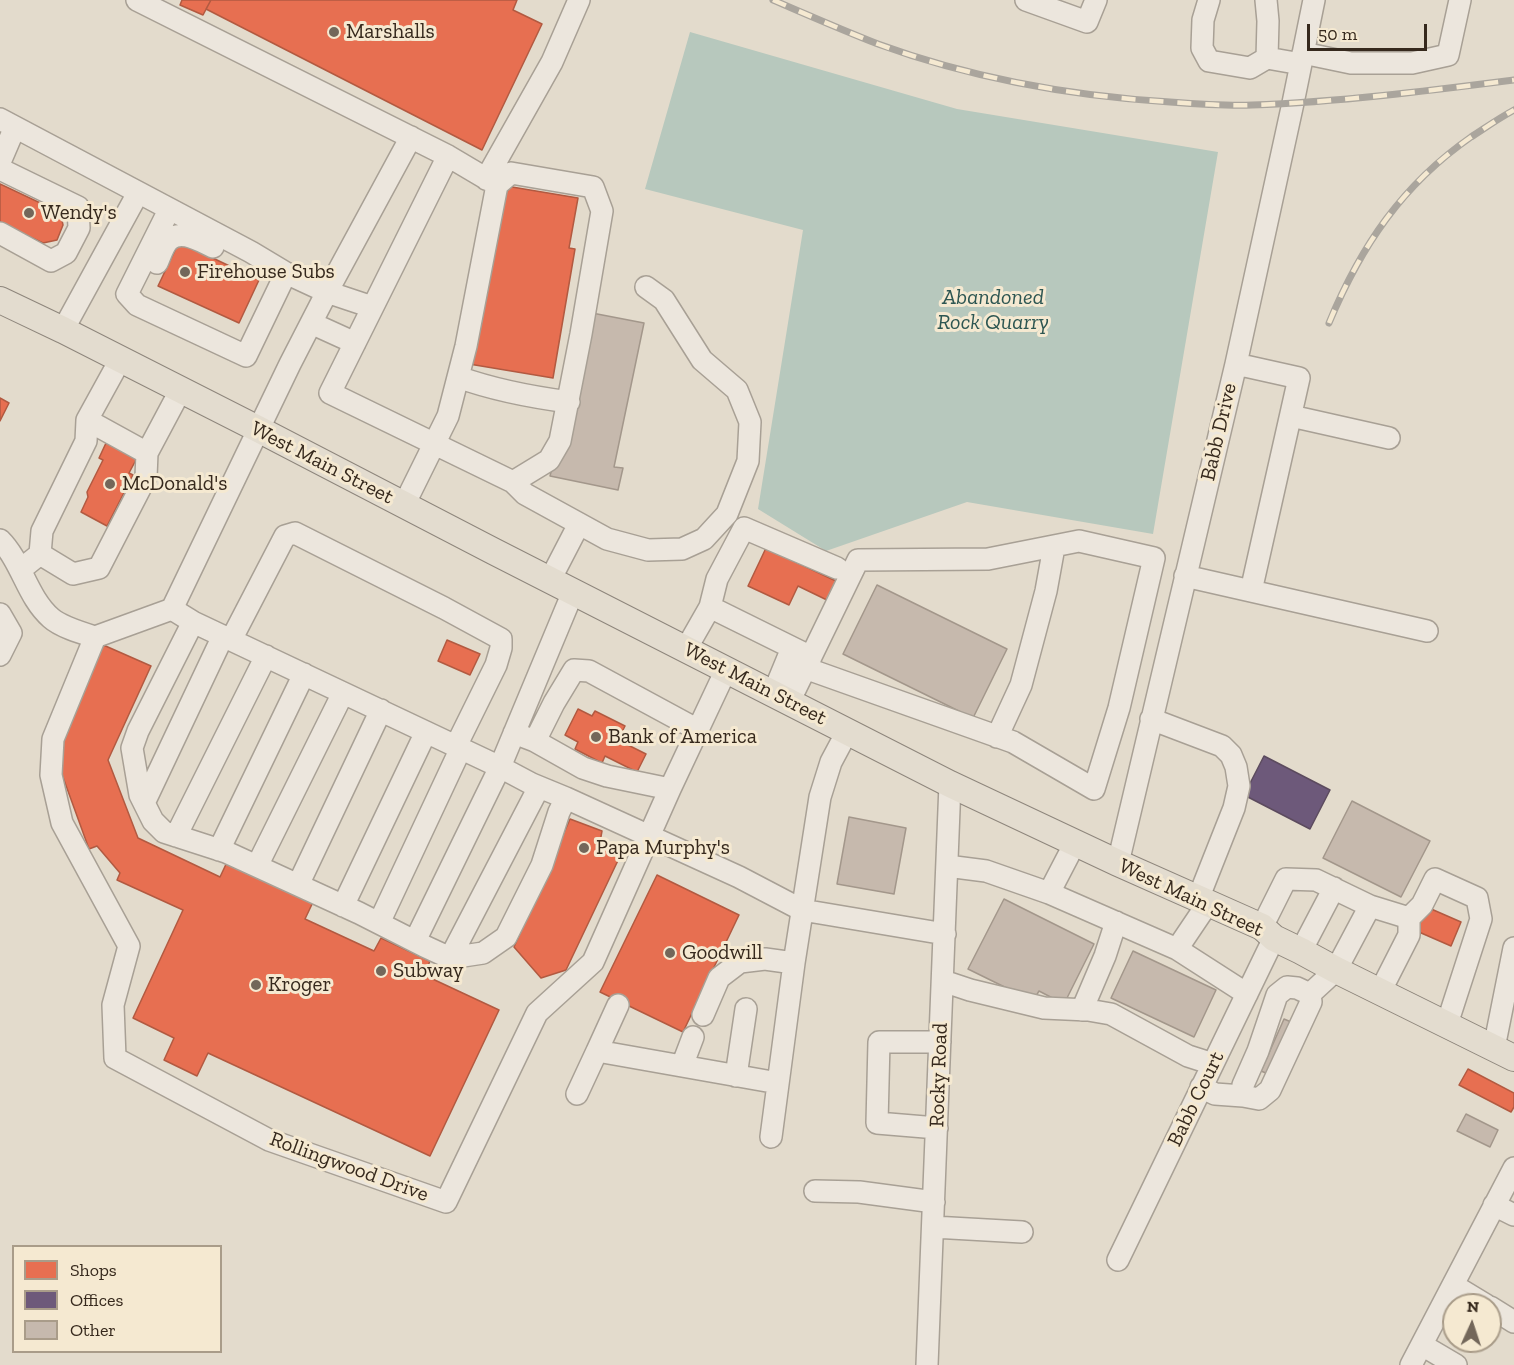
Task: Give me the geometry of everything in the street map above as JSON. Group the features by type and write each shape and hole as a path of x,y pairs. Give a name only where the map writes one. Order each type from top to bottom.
{"main road":[{"name":"West Main Street","path":"0,300 258,429 950,784 1203,901 1504,1053"}],"street":[{"path":"137,0 411,137 492,182"},
{"path":"404,505 448,416 466,346 492,182 552,63 579,0"},
{"path":"1026,0 1087,22 1096,0"},
{"path":"1209,0 1203,20 1202,48 1209,61 1250,68 1267,58 1351,63 1412,63 1448,55 1460,0"},
{"path":"1266,0 1267,58"},
{"name":"Babb Drive","path":"1118,863 1236,364 1314,0"},
{"path":"0,162 8,123 286,273 327,292 372,308"},
{"path":"0,540 9,549 38,602 52,619 79,633 95,637 172,609 311,323 411,137"},
{"path":"448,156 330,393 513,482 525,494 607,539 648,550 682,549 704,539 727,514 748,461 750,422 737,390 702,360 664,300 646,287"},
{"path":"0,169 78,207 79,228 66,253 51,261 0,233"},
{"path":"492,182 511,173 593,187 602,211 569,402 560,441 549,460 513,482"},
{"path":"63,330 138,193"},
{"path":"169,210 127,294 137,305 246,356 286,273"},
{"path":"137,305 168,241 178,235 188,236 235,254 245,250"},
{"path":"311,323 355,343"},
{"path":"20,570 40,554 42,531 86,441 87,420 120,360"},
{"path":"1236,364 1299,378 1251,591"},
{"path":"458,377 523,396 569,402"},
{"path":"40,554 73,574 99,568 146,477 147,453 180,391"},
{"path":"1291,416 1389,438"},
{"path":"87,420 147,453"},
{"path":"550,580 579,524"},
{"path":"686,649 710,607 717,579 744,528 837,568"},
{"path":"144,803 227,638 285,536 295,534 444,608 501,639 501,648 496,665 379,923"},
{"path":"710,607 803,658 1013,742 1094,789 1119,708 1154,558 1079,542 988,559 858,560 803,658 781,698"},
{"path":"997,737 1021,685 1046,591 1054,546"},
{"path":"1185,576 1427,631"},
{"path":"415,941 500,766 573,592"},
{"path":"172,609 193,622 500,766 539,787 739,877 802,910 945,934"},
{"path":"0,614 11,633 0,655"},
{"path":"193,622 138,731 132,748 140,795 153,821 164,832 219,850 257,866 450,958 483,953 506,937 542,865 566,798"},
{"name":"Rollingwood Drive","path":"95,637 53,739 51,775 62,823 129,946 113,1005 114,1058 269,1140 446,1202 537,1013 593,962 726,670"},
{"path":"176,836 266,656"},
{"path":"535,741 574,670 589,671 698,730"},
{"path":"219,850 304,674"},
{"path":"257,866 344,693"},
{"path":"298,885 381,710"},
{"path":"1151,719 1222,746 1231,755 1236,767 1239,786 1234,808 1203,901 1177,949"},
{"path":"343,906 426,732"},
{"path":"771,1137 794,963 820,797 831,762 847,732"},
{"path":"514,733 535,741 583,768 607,776 670,789"},
{"name":"Rocky Road","path":"927,1365 950,784"},
{"path":"450,958 539,787"},
{"path":"1049,893 1075,843"},
{"path":"947,866 986,871 1049,893 1177,949 1247,994"},
{"name":"Babb Court","path":"1118,1260 1247,994 1286,879 1316,880 1334,888"},
{"path":"1380,992 1409,927 1435,879 1476,898 1481,919 1447,1024"},
{"path":"1301,951 1334,888 1409,927"},
{"path":"1310,994 1336,970 1370,906"},
{"path":"1082,1010 1105,956 1116,922"},
{"path":"1504,1053 1514,948"},
{"path":"703,1015 719,978 740,962 765,960 794,963"},
{"path":"942,981 1044,1008 1111,1014 1188,1056 1213,1064"},
{"path":"1243,1096 1243,1085 1258,1051 1276,994 1287,987 1297,988 1310,994"},
{"path":"1201,1087 1215,1094 1259,1099 1270,1090 1311,1002 1310,994"},
{"path":"577,1094 618,1005"},
{"path":"736,1076 746,1009"},
{"path":"682,1066 693,1037"},
{"path":"937,1128 877,1123 879,1042 940,1042"},
{"path":"597,1051 778,1083"},
{"path":"1411,1365 1514,1168"},
{"path":"815,1191 859,1192 934,1202"},
{"path":"1494,1205 1514,1215"},
{"path":"933,1227 1022,1232"},
{"path":"1453,1285 1466,1293"},
{"path":"1422,1345 1456,1365"}],"water":[{"name":"Abandoned Rock Quarry","path":"690,32 957,109 1218,152 1153,534 967,502 826,551 758,509 803,230 645,189"}],"building: Shops":[{"path":"182,0 211,0 203,15 180,5"},
{"path":"211,0 517,0 513,10 542,24 482,150 206,9"},
{"name":"Wendy's","path":"0,184 53,209 61,216 63,225 57,240 43,243 0,223"},
{"path":"500,185 578,198 569,248 575,249 553,378 469,364"},
{"path":"179,242 259,280 239,323 158,286"},
{"path":"0,398 9,403 0,421"},
{"name":"McDonald's","path":"106,443 137,458 129,473 133,475 107,526 81,512 88,497 87,492 103,460 99,458"},
{"path":"766,548 838,582 829,601 798,586 789,605 748,586"},
{"path":"447,640 480,654 470,675 438,661"},
{"path":"101,644 151,666 108,760 138,838 220,877 228,860 314,900 305,919 374,951 381,938 430,961 424,975 499,1010 430,1156 208,1053 197,1076 164,1060 174,1038 133,1018 183,910 117,880 120,873 97,846 89,849 60,769 57,741"},
{"path":"578,709 592,716 595,711 625,726 618,740 646,754 637,772 605,756 602,763 575,749 578,742 565,735"},
{"path":"570,819 602,831 600,842 622,852 566,970 541,978 514,947"},
{"name":"Goodwill","path":"657,875 739,915 683,1032 600,992"},
{"path":"1422,905 1461,922 1451,946 1412,929"},
{"path":"1468,1069 1514,1093 1514,1107 1511,1112 1459,1085"}],"building: Offices":[{"path":"1264,756 1330,790 1310,829 1244,795"}],"building: Other":[{"path":"592,313 644,323 614,467 623,468 618,490 550,476"},
{"path":"877,585 1007,649 973,718 843,654"},
{"path":"1352,801 1430,841 1401,897 1323,858"},
{"path":"849,817 906,828 894,894 837,884"},
{"path":"1004,899 1094,944 1064,1004 1039,991 1033,1001 968,969"},
{"path":"1133,951 1216,990 1194,1037 1111,998"},
{"path":"1284,1019 1296,1024 1273,1076 1261,1071"},
{"path":"1466,1114 1498,1130 1490,1147 1457,1131"}],"railway":[{"path":"773,0 878,44 949,67 1022,84 1133,99 1221,105 1285,104 1350,99 1514,80"},
{"path":"1329,323 1355,268 1386,219 1404,197 1446,156 1514,110"}],"place":[{"name":"Marshalls","path":"334,32"},
{"name":"Wendy's","path":"29,213"},
{"name":"Firehouse Subs","path":"185,272"},
{"name":"McDonald's","path":"110,484"},
{"name":"Bank of America","path":"596,737"},
{"name":"Papa Murphy's","path":"584,848"},
{"name":"Goodwill","path":"670,953"},
{"name":"Subway","path":"381,971"},
{"name":"Kroger","path":"256,985"}]}
